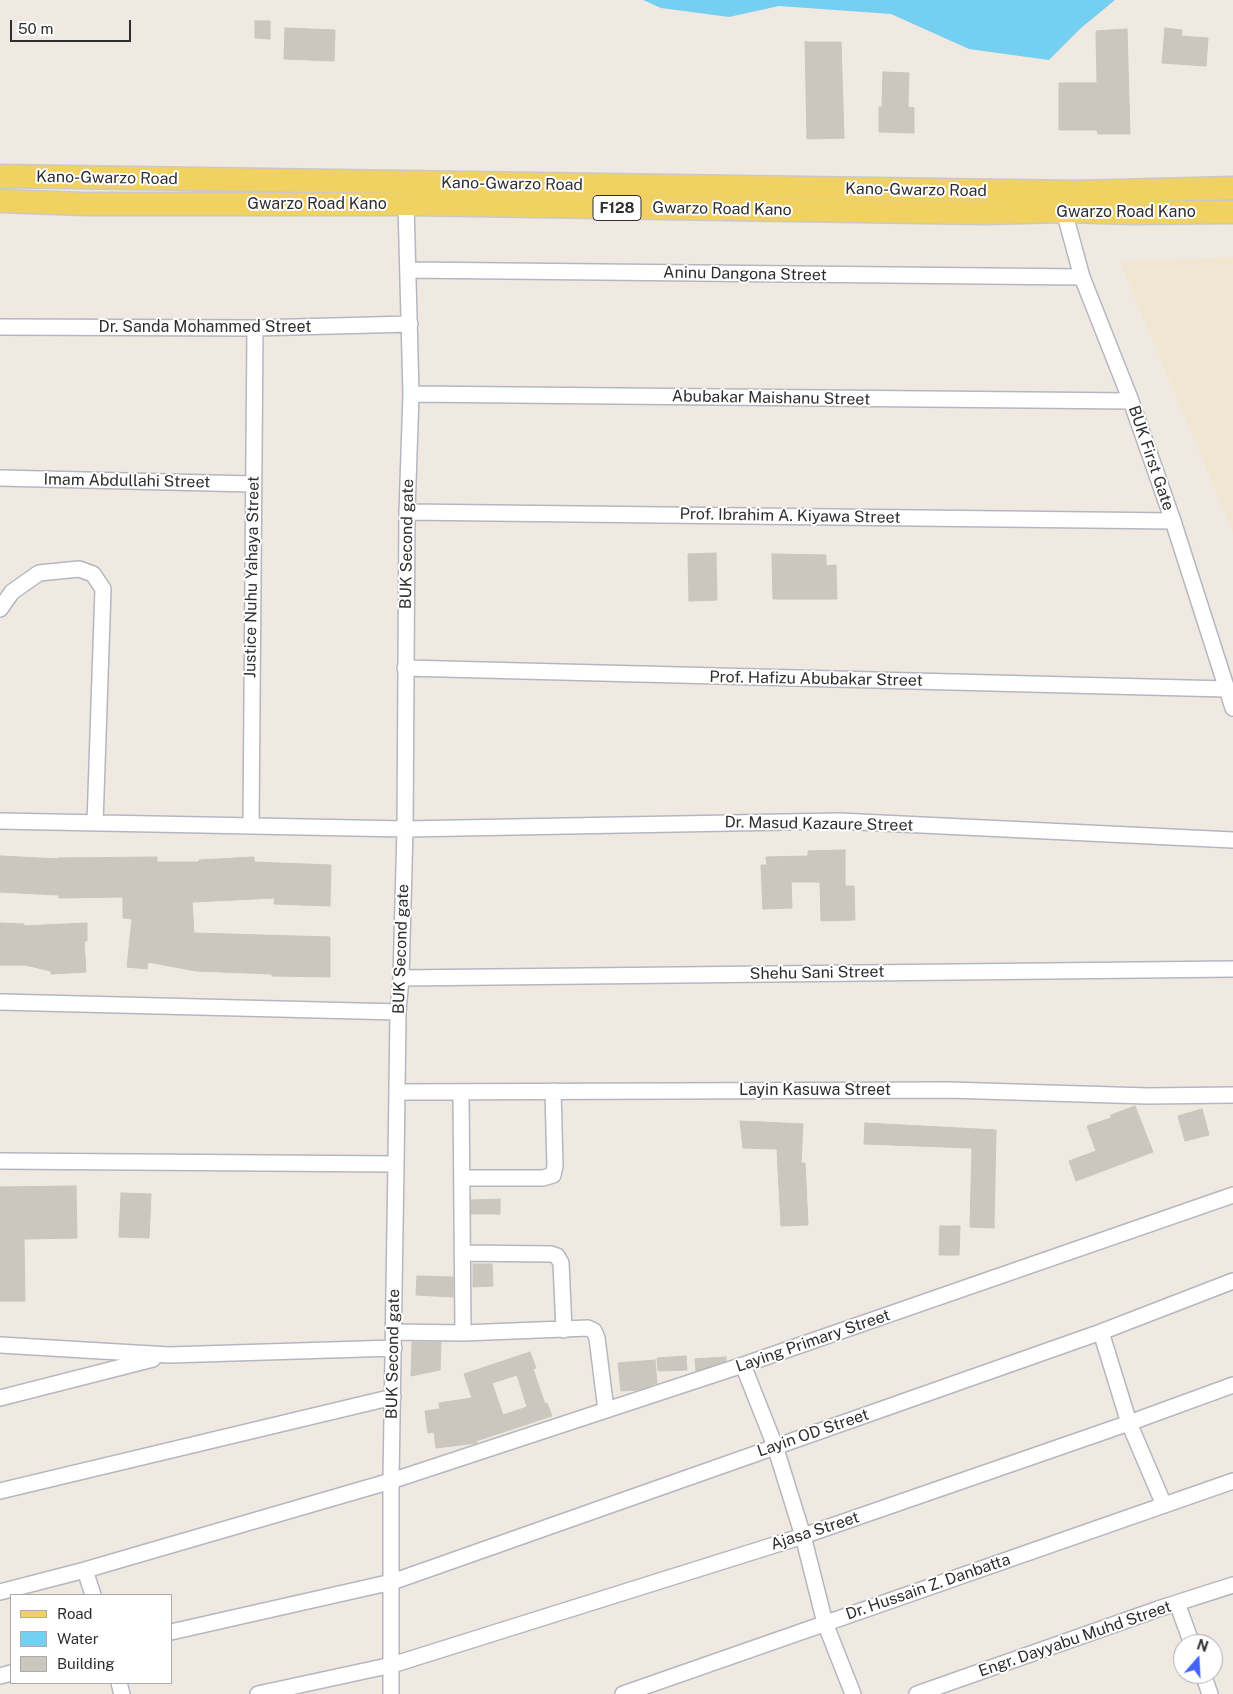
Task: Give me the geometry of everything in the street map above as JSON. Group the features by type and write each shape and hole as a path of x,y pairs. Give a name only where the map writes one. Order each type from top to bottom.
{"main road":[{"name":"Kano-Gwarzo Road","path":"0,176 1077,192 1233,188"},
{"name":"Gwarzo Road Kano","path":"0,201 84,204 406,204 986,213 1064,211 1133,213 1233,212"}],"street":[{"name":"BUK Second gate","path":"391,1694 391,1482 398,1012 401,978 405,829 407,512 412,394 406,204"},
{"name":"BUK First Gate","path":"1064,211 1082,277 1131,401 1173,521 1233,708"},
{"name":"Aninu Dangona Street","path":"408,270 1082,277"},
{"name":"Dr. Sanda Mohammed Street","path":"0,326 255,328 410,324"},
{"name":"Justice Nuhu Yahaya Street","path":"250,825 255,328"},
{"name":"Abubakar Maishanu Street","path":"412,394 1131,401"},
{"name":"Imam Abdullahi Street","path":"0,478 253,484"},
{"name":"Prof. Ibrahim A. Kiyawa Street","path":"407,512 1173,521"},
{"path":"0,609 12,592 39,572 79,569 94,574 103,588 95,823"},
{"name":"Prof. Hafizu Abubakar Street","path":"405,668 1226,689"},
{"name":"Dr. Masud Kazaure Street","path":"0,821 405,829 839,821 1233,840"},
{"name":"Shehu Sani Street","path":"401,978 1233,968"},
{"path":"0,1002 398,1012"},
{"path":"462,1178 543,1178 553,1176 555,1166 553,1090"},
{"name":"Layin Kasuwa Street","path":"397,1092 948,1090 1148,1096 1233,1095"},
{"path":"461,1093 463,1333"},
{"path":"0,1161 396,1164"},
{"name":"Laying Primary Street","path":"0,1592 85,1570 391,1482 743,1365 1233,1195"},
{"path":"462,1253 551,1254 558,1256 564,1330"},
{"name":"Layin OD Street","path":"172,1632 392,1582 1101,1332 1233,1281"},
{"path":"394,1332 463,1333 588,1328 594,1331 597,1338 606,1410"},
{"path":"1101,1332 1129,1423 1164,1505"},
{"path":"0,1345 169,1355 394,1348"},
{"path":"0,1398 169,1355"},
{"path":"743,1365 775,1446 803,1536 825,1623 853,1694"},
{"name":"Ajasa Street","path":"258,1694 392,1665 803,1536 1233,1385"},
{"path":"0,1491 393,1397"},
{"name":"Dr. Hussain Z. Danbatta","path":"623,1694 1233,1481"},
{"path":"85,1570 93,1594"},
{"name":"Engr. Dayyabu Muhd Street","path":"917,1694 1233,1585"},
{"path":"1177,1603 1188,1634"}],"shaded area":[{"path":"1233,257 1233,532 1120,262"}],"water":[{"path":"643,0 1115,0 1081,28 1049,60 969,49 891,14 779,6 729,17 661,8"}],"building":[{"path":"255,21 270,21 270,39 255,38"},
{"path":"285,28 335,30 334,61 284,59"},
{"path":"1165,28 1182,30 1181,36 1208,38 1206,66 1162,63"},
{"path":"1127,29 1130,134 1098,134 1097,130 1059,130 1059,83 1097,83 1096,31"},
{"path":"805,42 841,42 844,138 807,139"},
{"path":"883,72 909,73 908,107 914,108 914,133 879,132 879,107 882,107"},
{"path":"716,553 717,600 689,601 688,554"},
{"path":"772,554 826,555 826,566 836,565 837,599 773,599"},
{"path":"845,850 845,886 854,886 855,920 821,921 820,882 791,882 792,908 763,909 761,865 767,865 766,857 808,856 808,851"},
{"path":"0,856 58,859 157,857 157,862 199,862 199,860 254,857 254,862 331,865 330,906 274,904 275,898 192,902 194,933 330,937 330,977 272,976 272,974 196,971 148,962 147,969 127,967 132,919 123,918 123,897 59,898 59,895 0,892"},
{"path":"0,923 24,924 24,926 87,923 87,941 84,941 86,972 51,974 51,971 25,965 0,965"},
{"path":"1135,1106 1153,1152 1076,1181 1069,1161 1096,1151 1087,1126 1111,1118 1111,1115"},
{"path":"1202,1109 1209,1135 1185,1141 1178,1116"},
{"path":"740,1121 803,1124 801,1163 805,1163 808,1225 781,1226 777,1149 743,1148"},
{"path":"865,1123 996,1130 994,1228 970,1227 972,1148 864,1144"},
{"path":"76,1186 77,1238 24,1239 25,1301 0,1301 0,1187"},
{"path":"121,1193 151,1194 149,1238 119,1237"},
{"path":"500,1199 500,1214 471,1214 471,1200"},
{"path":"940,1226 960,1226 959,1255 939,1255"},
{"path":"473,1264 492,1264 493,1286 473,1287"},
{"path":"417,1276 453,1277 453,1297 416,1295"},
{"path":"412,1342 441,1342 440,1370 411,1376"},
{"path":"530,1352 536,1368 533,1369 545,1404 547,1403 552,1416 476,1441 477,1443 436,1448 434,1432 428,1433 425,1411 440,1409 439,1403 472,1398 464,1374","holes":["517,1375 527,1407 503,1415 492,1383"]},
{"path":"686,1356 687,1370 658,1371 657,1358"},
{"path":"726,1357 726,1361 696,1371 695,1359"},
{"path":"655,1360 657,1383 638,1390 621,1391 618,1363"}]}
